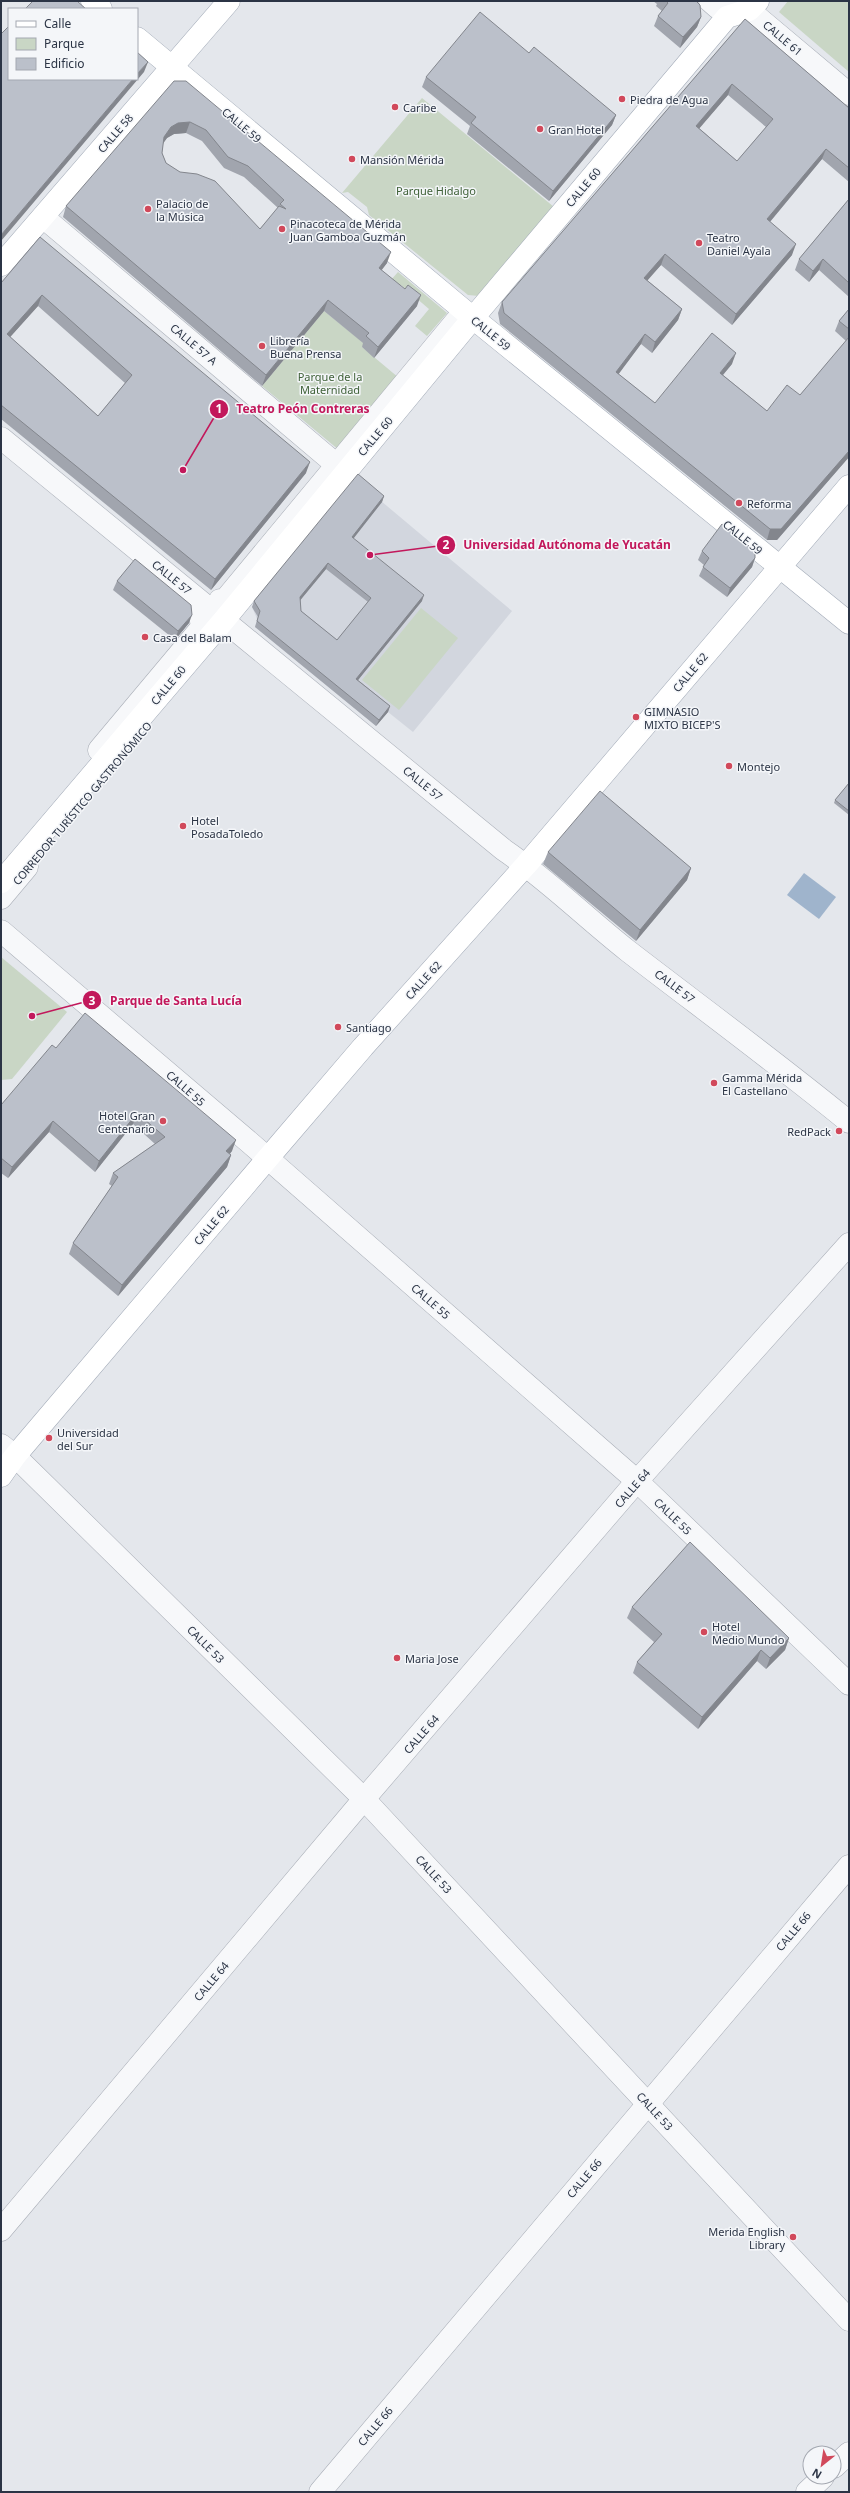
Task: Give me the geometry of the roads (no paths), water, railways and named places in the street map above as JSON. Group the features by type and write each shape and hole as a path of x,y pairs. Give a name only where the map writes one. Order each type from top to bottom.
{"main road":[{"path":"92,1 100,8"},
{"name":"CALLE 58","path":"1,265 229,1"},
{"name":"CALLE 60","path":"1,882 229,618 341,468 464,319 727,17 753,6"},
{"name":"CALLE 59","path":"138,39 464,319 849,623"},
{"name":"CALLE 62","path":"1,1476 8,1451 268,1158 363,1047 526,865 849,486"}],"street":[{"path":"710,1 718,8 753,6"},
{"name":"CALLE 61","path":"753,6 849,94"},
{"path":"486,301 717,31"},
{"name":"CALLE 57 A","path":"43,217 341,468"},
{"name":"CORREDOR TURÍSTICO GASTRONÓMICO","path":"1,898 222,639 229,618 466,341"},
{"name":"CALLE 57","path":"1,438 229,618 504,850 526,865 628,951 743,1037 849,1122"},
{"name":"CORREDOR TURÍSTICO GASTRONÓMICO","path":"1,867 199,631 202,627 200,615"},
{"path":"1,920 248,1144 1,947"},
{"name":"CALLE 55","path":"1,931 268,1158 637,1481 849,1684"},
{"name":"CALLE 64","path":"1,2230 364,1799 637,1481 849,1244"},
{"name":"CALLE 53","path":"8,1451 364,1799 849,2320"},
{"name":"CALLE 66","path":"320,2492 647,2103 849,1866"},
{"path":"807,2492 814,2485"}],"water":[{"path":"804,873 836,897 819,919 787,895"}],"place":[{"name":"Piedra de Agua","path":"622,99"},
{"name":"Caribe","path":"395,107"},
{"name":"Gran Hotel","path":"540,129"},
{"name":"Mansión Mérida","path":"352,159"},
{"name":"Palacio de la Música","path":"148,209"},
{"name":"Pinacoteca de Mérida Juan Gamboa Guzmán","path":"282,229"},
{"name":"Teatro Daniel Ayala","path":"699,243"},
{"name":"Librería Buena Prensa","path":"262,346"},
{"name":"Teatro Peón Contreras","path":"183,470"},
{"name":"Reforma","path":"739,503"},
{"name":"Universidad Autónoma de Yucatán","path":"370,555"},
{"name":"Casa del Balam","path":"145,637"},
{"name":"GIMNASIO MIXTO BICEP'S","path":"636,717"},
{"name":"Montejo","path":"729,766"},
{"name":"Hotel PosadaToledo","path":"183,826"},
{"name":"Parque de Santa Lucía","path":"32,1016"},
{"name":"Santiago","path":"338,1027"},
{"name":"Gamma Mérida El Castellano","path":"714,1083"},
{"name":"Hotel Gran Centenario","path":"163,1121"},
{"name":"RedPack","path":"839,1131"},
{"name":"Universidad del Sur","path":"49,1438"},
{"name":"Hotel Medio Mundo","path":"704,1632"},
{"name":"Maria Jose","path":"397,1658"},
{"name":"Merida English Library","path":"793,2237"}],"park label":[{"name":"Parque Hidalgo","path":"436,190"},
{"name":"Parque de la Maternidad","path":"330,382"}]}
